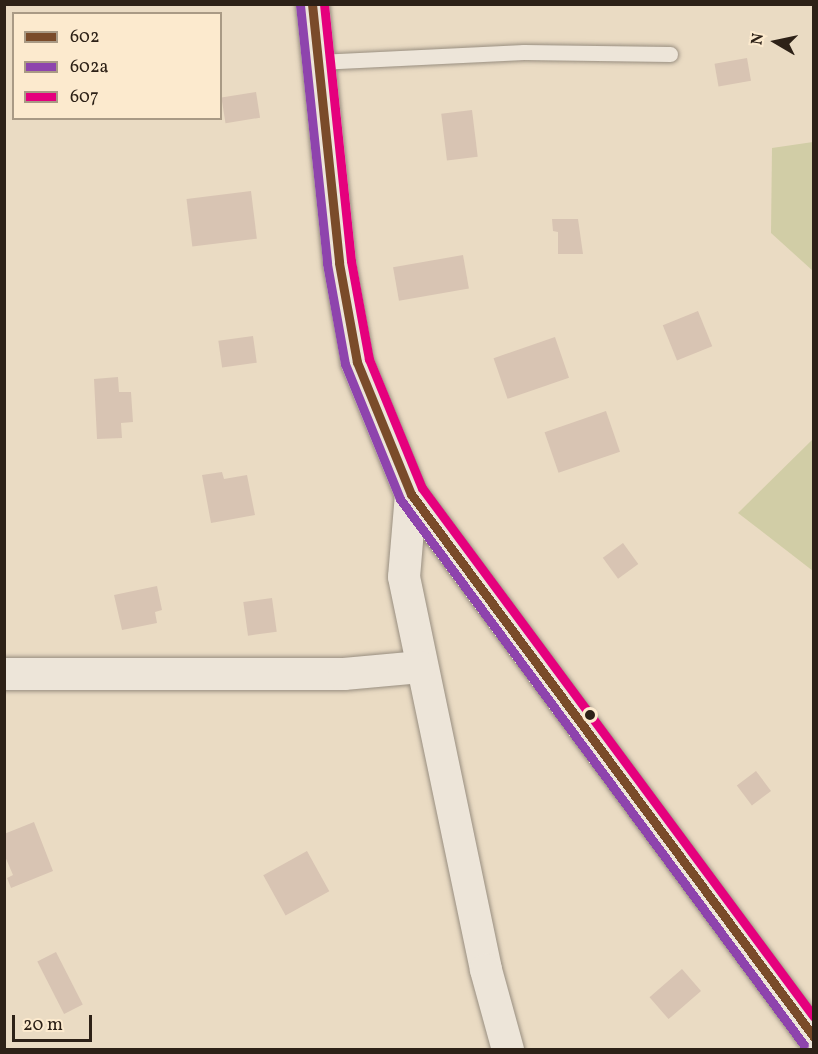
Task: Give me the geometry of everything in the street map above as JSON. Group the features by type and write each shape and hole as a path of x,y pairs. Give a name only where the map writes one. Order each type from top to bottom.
{"main road":[{"path":"312,4 339,263 357,362 411,494 813,1038"}],"street":[{"path":"411,494 404,577 486,970 508,1050"},
{"path":"4,674 344,674 421,667"}],"lane":[{"path":"318,62 524,52 670,54"}],"shaded area":[{"path":"814,142 813,271 771,233 772,148"},
{"path":"813,439 813,571 738,513"}],"building":[{"path":"747,58 751,81 718,86 715,64"},
{"path":"256,92 260,118 225,123 222,97"},
{"path":"472,110 478,157 447,160 441,114"},
{"path":"251,191 257,239 192,247 186,199"},
{"path":"552,219 578,219 583,254 558,254 558,232 553,231"},
{"path":"463,255 469,288 399,301 393,267"},
{"path":"698,311 712,346 677,360 663,325"},
{"path":"253,336 257,363 222,368 218,341"},
{"path":"555,337 569,378 508,399 494,358"},
{"path":"118,377 119,392 131,392 133,422 121,423 122,438 97,439 94,379"},
{"path":"606,411 620,452 559,473 545,432"},
{"path":"222,472 224,479 247,475 255,515 211,523 202,475"},
{"path":"623,543 638,564 618,579 603,558"},
{"path":"157,586 162,610 155,612 157,623 122,630 114,595"},
{"path":"272,598 277,632 248,636 243,602"},
{"path":"756,771 771,791 752,805 737,785"},
{"path":"34,822 53,871 11,888 7,878 13,875 4,854 4,834"},
{"path":"307,851 329,891 286,915 263,875"},
{"path":"56,952 83,1005 64,1014 37,962"},
{"path":"682,969 701,991 669,1019 650,997"}],"transit line":[{"name":"602","path":"312,4 339,263 357,362 411,494 814,1037"},
{"name":"607","path":"324,4 351,261 369,359 422,488 814,1017"},
{"name":"602а","path":"300,5 327,264 345,364 400,499 804,1045"}]}
